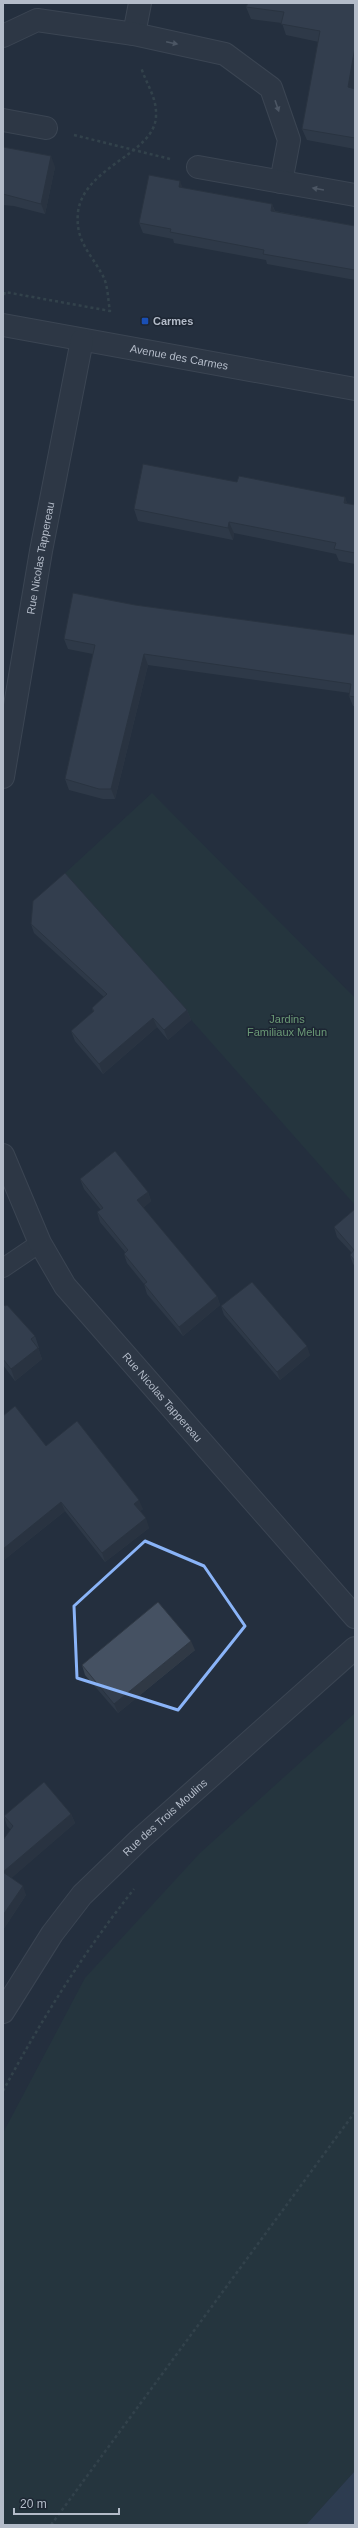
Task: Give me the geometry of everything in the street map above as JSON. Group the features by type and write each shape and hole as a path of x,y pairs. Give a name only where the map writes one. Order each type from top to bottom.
{"street":[{"path":"134,34 140,3"},
{"path":"3,36 37,20 134,34 225,54 271,88 289,140 281,182"},
{"path":"3,120 46,128"},
{"path":"198,167 355,195"},
{"name":"Avenue des Carmes","path":"3,325 355,389"},
{"name":"Rue Nicolas Tappereau","path":"3,777 41,551 82,340"},
{"name":"Rue Nicolas Tappereau","path":"3,1155 40,1243 65,1286 355,1617"},
{"name":"Rue des Trois Moulins","path":"3,2012 52,1934 82,1894 139,1840 355,1648"}],"lane":[{"path":"3,1268 40,1243"}],"path":[{"path":"3,302 5,292 110,311 103,276 89,257 79,234 78,211 88,189 103,171 134,149 148,136 156,118 155,99 144,77 134,34"},
{"path":"46,128 134,149 198,167"},
{"path":"3,2091 56,1998 108,1921 135,1888"},
{"path":"50,2525 355,2112"}],"highlighted area":[{"path":"145,1541 204,1566 245,1626 178,1710 77,1678 74,1606"}],"green space":[{"name":"Jardins Familiaux Melun","path":"152,793 355,998 355,1205 63,875"},
{"path":"355,1713 355,2471 306,2525 3,2525 3,2133 85,1978 200,1853"}],"water":[{"path":"355,2471 355,2525 306,2525"}],"building":[{"path":"248,3 355,3 355,47 348,87 355,89 355,138 302,129 320,31 281,24 284,12 246,7"},
{"path":"3,147 51,156 41,204 3,194"},
{"path":"149,175 180,181 179,187 272,204 271,211 355,226 355,270 263,254 264,250 170,232 171,229 139,223"},
{"path":"143,464 237,482 239,476 345,497 344,503 355,505 355,553 334,549 336,543 229,522 228,528 134,509"},
{"path":"73,593 135,605 355,635 355,697 349,696 351,684 144,654 111,789 99,789 65,779 95,645 64,639"},
{"path":"65,873 187,1010 164,1030 153,1018 99,1064 71,1031 94,1011 92,1008 107,994 31,924 33,901"},
{"path":"115,1151 148,1192 137,1200 217,1296 179,1327 144,1284 147,1282 124,1254 128,1250 97,1212 103,1208 80,1179"},
{"path":"355,1209 355,1261 350,1255 354,1250 334,1227"},
{"path":"252,1282 307,1346 277,1372 221,1306"},
{"path":"3,1304 5,1306 7,1305 35,1336 31,1339 38,1348 11,1369 3,1359"},
{"path":"15,1406 46,1446 77,1421 139,1500 134,1504 146,1518 102,1553 61,1502 3,1549 3,1416"},
{"path":"158,1602 191,1641 114,1704 82,1665"},
{"path":"44,1782 71,1814 3,1872 3,1840 13,1826 4,1816"},
{"path":"3,1872 23,1886 3,1915"}],"place":[{"name":"Carmes","path":"145,321"}]}
